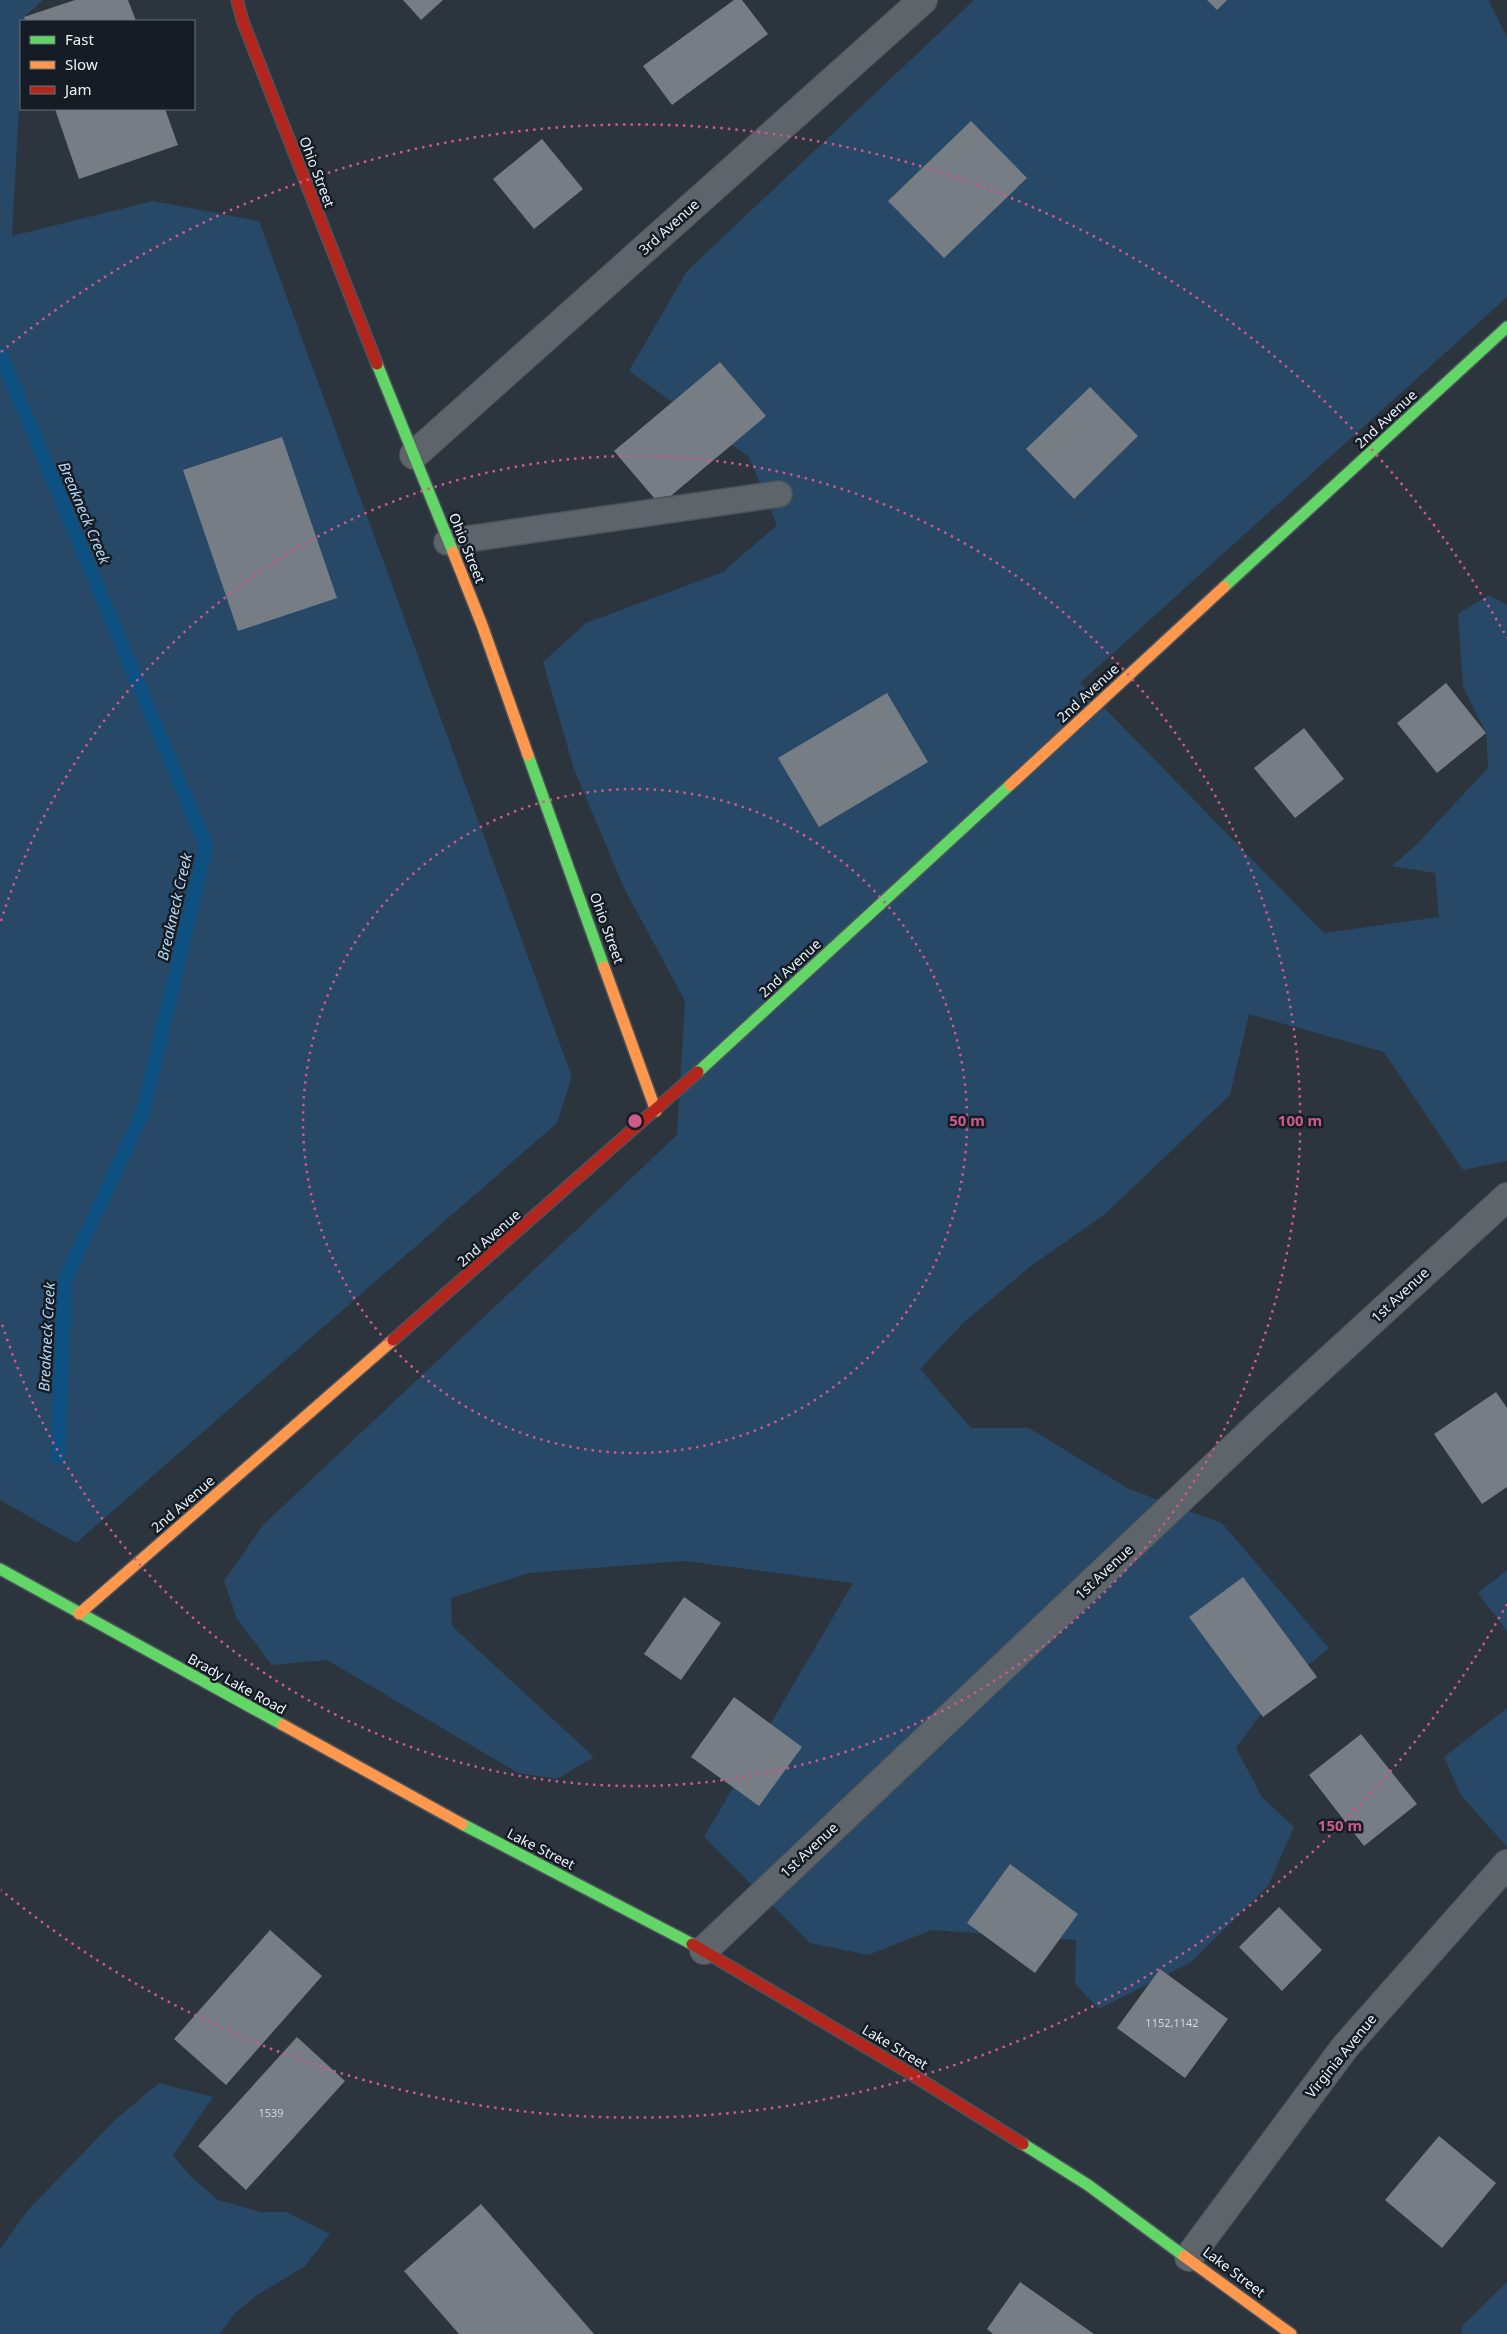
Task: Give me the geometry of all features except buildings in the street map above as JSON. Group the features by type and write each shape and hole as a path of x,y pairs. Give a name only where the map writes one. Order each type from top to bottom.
{"street":[{"name":"Ohio Street","path":"237,0 243,22 311,199 414,454 447,542 482,625 656,1112"},
{"name":"3rd Avenue","path":"414,454 923,0"},
{"name":"2nd Avenue","path":"79,1614 656,1112 1507,327"},
{"name":"1st Avenue","path":"704,1950 1268,1416 1507,1197"},
{"name":"Brady Lake Road","path":"0,1569 460,1824"},
{"name":"Lake Street","path":"460,1824 704,1950 908,2072 1080,2180 1189,2257 1292,2334"},
{"name":"Virginia Avenue","path":"1189,2257 1345,2047 1507,1864"}],"lane":[{"path":"447,542 779,494"}],"shaded area":[{"path":"0,0 43,0 24,17 24,20 20,20 20,88 12,236 153,201 259,221 572,1077 557,1123 76,1543 0,1500"},
{"path":"974,0 1488,0 1507,37 1507,297 1080,683 1324,933 1439,917 1435,873 1392,866 1418,843 1488,768 1486,733 1463,687 1458,614 1489,595 1507,605 1507,1161 1463,1170 1384,1052 1249,1014 1230,1095 1105,1214 1031,1266 963,1323 920,1369 971,1428 1029,1428 1129,1489 1222,1523 1329,1648 1281,1687 1236,1748 1262,1797 1294,1827 1268,1886 1191,1962 1099,2009 1075,1984 1076,1940 932,1930 868,1955 810,1943 704,1837 853,1583 685,1561 529,1573 451,1598 452,1626 594,1757 557,1779 518,1773 327,1660 272,1665 237,1619 224,1581 263,1525 677,1135 685,1001 624,888 574,769 543,662 586,623 723,572 777,525 749,457 629,371 687,271"},
{"path":"1507,1570 1507,1631 1478,1593"},
{"path":"1507,1708 1507,1847 1461,1795 1444,1757"},
{"path":"159,2083 213,2097 173,2155 190,2176 218,2200 261,2212 286,2212 330,2234 305,2266 256,2296 235,2313 220,2334 0,2334 0,2249 27,2211 116,2119"},
{"path":"1507,2282 1507,2334 1461,2334 1463,2325"}],"waterway":[{"name":"Breakneck Creek","path":"0,354 206,846 143,1112 65,1280 58,1457"}],"traffic: fast":[{"path":"1224,587 1507,327"},
{"path":"377,364 453,552"},
{"path":"528,755 604,967"},
{"path":"698,1072 1010,785"},
{"path":"0,1569 283,1725"},
{"path":"462,1824 692,1944"},
{"path":"1023,2144 1088,2185 1184,2256"}],"traffic: slow":[{"path":"453,552 482,625 528,755"},
{"path":"1010,785 1224,587"},
{"path":"604,967 656,1111"},
{"path":"79,1614 393,1340"},
{"path":"283,1725 462,1824"},
{"path":"1184,2256 1291,2334"}],"traffic: jam":[{"path":"237,0 243,22 377,364"},
{"path":"393,1340 698,1072"},
{"path":"692,1944 908,2072 1023,2144"}]}
